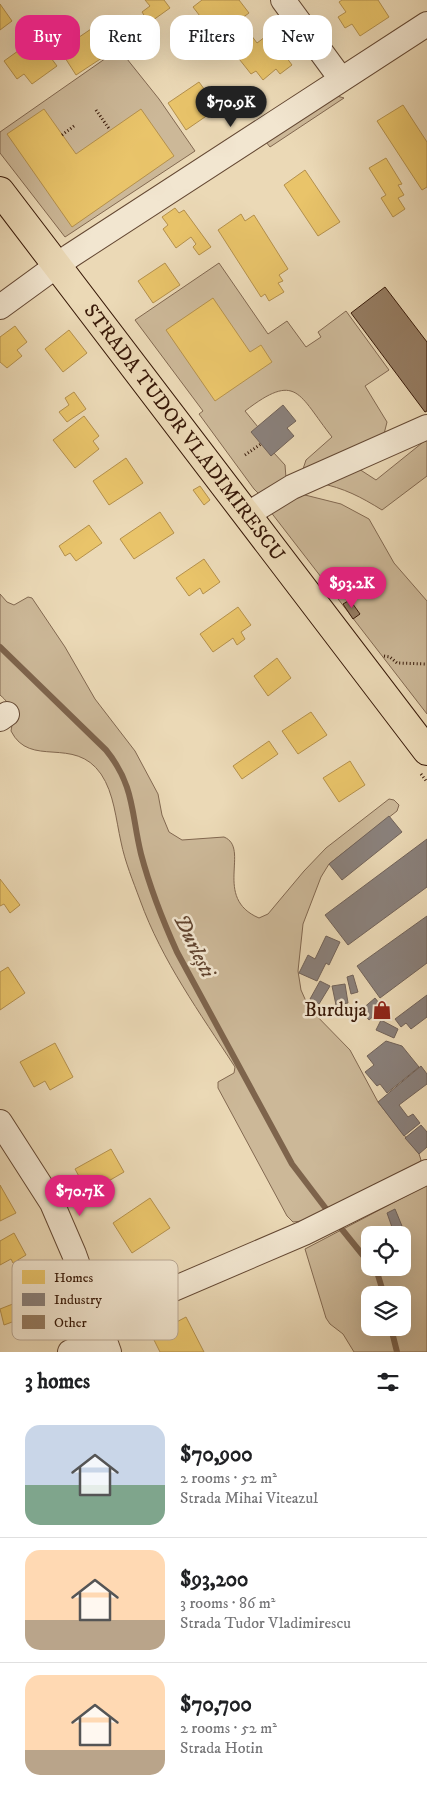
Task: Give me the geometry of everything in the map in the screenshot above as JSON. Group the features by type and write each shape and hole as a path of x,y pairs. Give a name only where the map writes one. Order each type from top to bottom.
{"main road":[{"name":"STRADA TUDOR VLADIMIRESCU","path":"0,192 248,514 371,662 427,751"}],"street":[{"path":"283,0 341,79"},
{"path":"0,307 57,265 427,24"},
{"path":"248,514 292,487 427,428"},
{"path":"0,1122 52,1203 74,1260"},
{"path":"178,1299 427,1172"},
{"path":"70,1352 97,1340"}],"path":[{"path":"96,110 110,130"},
{"path":"62,134 74,126"},
{"path":"245,455 261,444"},
{"path":"371,662 390,657 396,663 427,664"}],"shaded area":[{"path":"103,60 128,60 159,99 195,151 65,237 0,153 0,132"},
{"path":"330,94 344,98 270,147 266,142"},
{"path":"219,263 268,334 287,321 306,347 321,337 318,332 346,311 389,370 365,386 387,422 384,434 306,473 303,469 306,460 332,437 303,399 295,393 286,390 276,392 245,411 258,427 271,456 274,453 285,465 286,478 259,494 254,489 199,414 203,411 135,320"},
{"path":"427,439 427,476 382,510 352,494 319,483 359,469 376,480"},
{"path":"297,493 341,504 369,519 394,563 427,601 427,714 270,511"},
{"path":"0,594 7,602 14,605 28,597 32,598 65,647 95,699 135,751 158,794 162,815 169,832 182,840 224,837 231,843 234,851 234,886 238,898 245,909 259,918 268,914 326,848 389,799 394,800 399,805 397,811 329,864 321,877 303,924 298,971 301,990 309,1008 350,1050 378,1102 419,1154 421,1160 417,1166 302,1221 293,1222 287,1216 218,1088 218,1082 234,1073 235,1067 170,965 149,922 127,864 112,798 105,781 90,763 78,756 29,748 19,742 11,731 12,711 8,703 0,695"},
{"path":"427,1185 427,1352 354,1352 343,1334 330,1324 326,1318 305,1249"}],"building: Homes":[{"path":"145,0 164,0 170,8 160,15 144,15 142,12 150,6"},
{"path":"202,0 239,0 249,13 246,15 199,15 193,7"},
{"path":"342,0 378,0 389,17 360,36 352,24 345,28 338,17 346,12 339,2"},
{"path":"0,4 12,21 0,30"},
{"path":"90,30 90,60 99,60 76,75 66,60 80,60 80,36"},
{"path":"253,38 257,43 263,38 263,60 288,60 292,65 280,74 276,69 263,80 256,71 251,74 240,60 253,60"},
{"path":"15,53 15,60 52,60 57,66 32,84 24,74 17,79 4,61"},
{"path":"199,82 218,108 186,130 168,103"},
{"path":"403,105 427,142 427,187 422,190 377,121"},
{"path":"44,109 76,154 141,109 174,156 72,227 7,134"},
{"path":"386,158 402,184 398,185 404,195 398,198 405,209 393,217 381,198 386,195 369,168"},
{"path":"305,170 340,222 318,236 284,185"},
{"path":"175,208 179,213 184,210 211,247 199,255 193,247 196,244 191,237 176,248 163,229 168,225 162,217"},
{"path":"241,214 245,221 254,215 288,269 279,275 283,281 278,283 284,292 269,301 265,294 261,297 218,230"},
{"path":"165,263 180,285 153,303 138,281"},
{"path":"213,298 250,352 261,345 272,362 215,401 166,330"},
{"path":"15,326 27,342 17,350 22,356 7,368 0,362 0,337"},
{"path":"69,330 87,353 63,372 45,349"},
{"path":"74,392 86,409 67,422 59,412 69,405 65,398"},
{"path":"84,416 99,436 93,441 99,449 75,468 53,440"},
{"path":"126,458 143,483 109,505 93,481"},
{"path":"200,486 210,500 204,505 193,490"},
{"path":"160,512 174,533 134,559 120,539"},
{"path":"89,525 102,543 76,561 70,553 65,556 59,546"},
{"path":"204,559 220,582 203,594 200,588 189,596 176,578"},
{"path":"238,607 251,625 241,632 245,639 237,645 233,638 213,652 200,634"},
{"path":"277,658 291,678 268,696 254,676"},
{"path":"311,712 327,735 298,754 282,731"},
{"path":"269,741 278,754 242,779 233,766"},
{"path":"350,761 365,785 339,802 323,778"},
{"path":"0,879 20,905 10,913 4,904 0,906"},
{"path":"8,967 25,993 0,1010 0,972"},
{"path":"55,1043 73,1077 50,1090 45,1081 34,1087 20,1062"},
{"path":"111,1149 124,1172 88,1193 75,1169"},
{"path":"0,1185 16,1213 0,1221"},
{"path":"150,1198 170,1228 132,1253 113,1223"},
{"path":"14,1233 26,1255 18,1260 12,1261 11,1259 0,1265 0,1241"},
{"path":"12,1304 12,1322 4,1325 0,1309"},
{"path":"186,1317 204,1352 160,1352 154,1340 178,1340 178,1321"}],"building: Industry":[{"path":"283,405 296,421 287,428 294,436 271,456 251,432"},
{"path":"389,816 402,832 342,880 329,864"},
{"path":"427,839 427,887 348,945 325,915"},
{"path":"427,916 427,963 380,998 357,966"},
{"path":"326,936 340,942 329,965 326,963 317,981 299,973 308,955 315,959"},
{"path":"353,975 358,992 351,994 347,977"},
{"path":"320,981 330,986 319,1004 310,999"},
{"path":"345,984 348,1003 336,1005 332,986"},
{"path":"427,995 427,1017 411,1029 406,1023 401,1027 395,1019"},
{"path":"375,998 383,1008 369,1020 361,1010"},
{"path":"381,1020 398,1029 394,1038 376,1030"},
{"path":"386,1041 402,1046 419,1067 387,1093 380,1084 377,1086 365,1072 374,1065 367,1056"},
{"path":"421,1066 427,1074 427,1084 399,1105 408,1117 413,1114 420,1123 404,1136 378,1102"},
{"path":"421,1125 427,1132 427,1147 419,1154 405,1138"},
{"path":"395,1209 402,1226 392,1226 387,1213"}],"building: Other":[{"path":"385,287 427,342 427,411 425,412 351,313"},
{"path":"350,600 360,614 353,619 343,604"}],"waterway":[{"name":"Durlești","path":"0,647 106,750 115,763 131,800 141,854 148,879 177,952 292,1164 330,1214"},
{"name":"Durlești","path":"336,1222 361,1253"},
{"name":"Durlești","path":"378,1276 381,1286"},
{"name":"Durlești","path":"393,1336 397,1352"}],"place":[{"name":"Burduja","path":"382,1010"}]}
